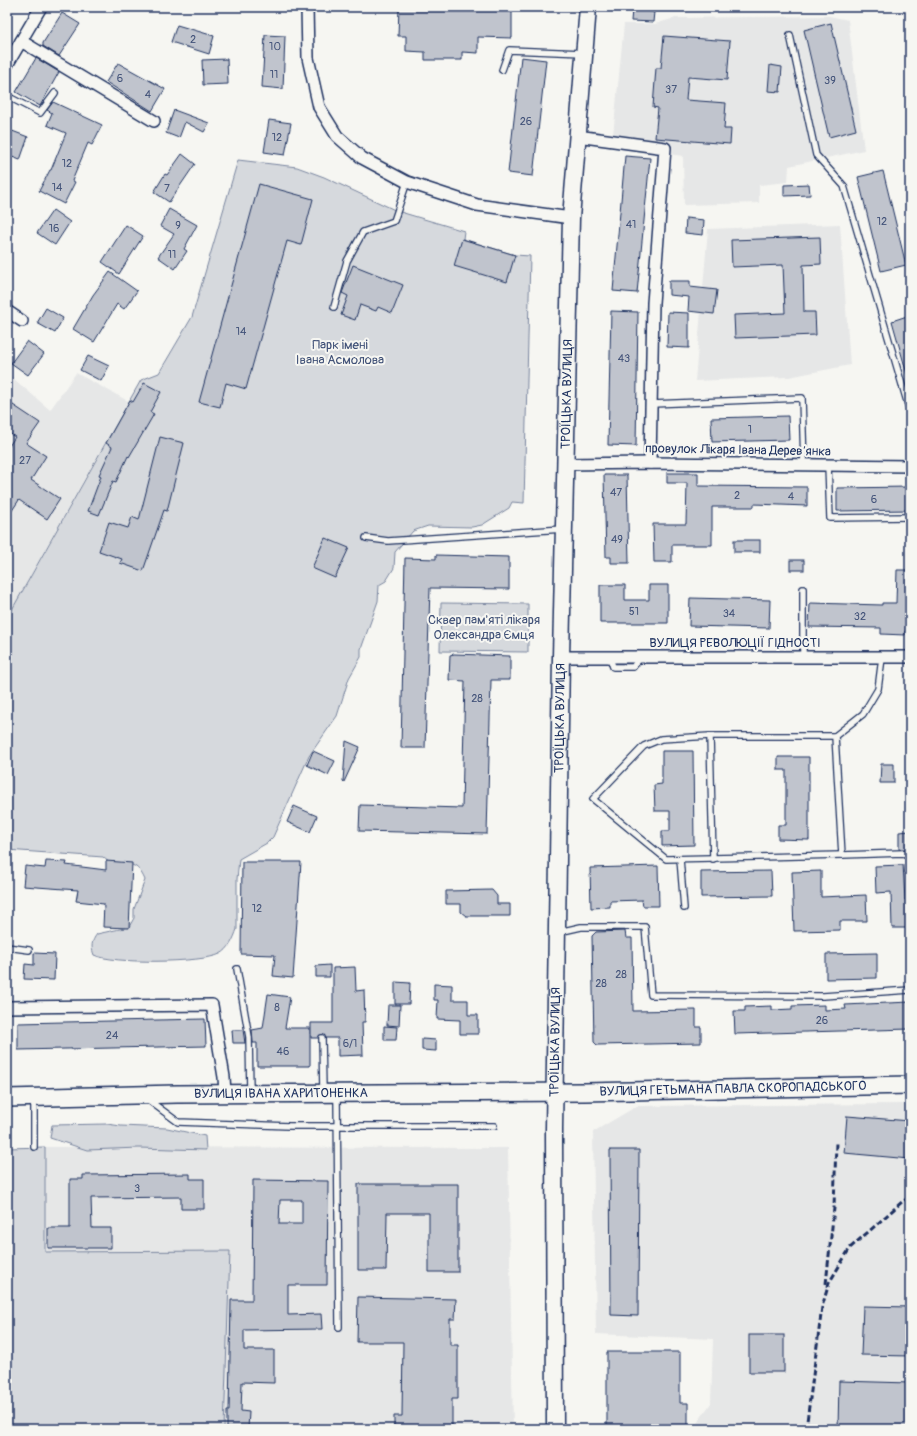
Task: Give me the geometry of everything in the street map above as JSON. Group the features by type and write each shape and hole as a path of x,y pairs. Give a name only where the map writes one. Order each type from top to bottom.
{"main road":[{"name":"ТРОЇЦЬКА ВУЛИЦЯ","path":"555,1429 555,1092 565,464 571,218 583,54 588,7"},
{"name":"ВУЛИЦЯ ГЕТЬМАНА ПАВЛА СКОРОПАДСЬКОГО","path":"555,1092 910,1084"},
{"name":"ВУЛИЦЯ ІВАНА ХАРИТОНЕНКА","path":"7,1098 225,1094 555,1092"}],"street":[{"path":"7,65 41,7"},
{"path":"307,7 308,58 319,107 337,136 362,158 407,182 477,205 571,218"},
{"path":"21,41 154,121"},
{"path":"577,136 665,148 654,303 650,463"},
{"path":"7,311 22,321"},
{"name":"провулок Лікаря Івана Деревʼянка","path":"565,464 650,463 910,466"},
{"name":"ВУЛИЦЯ РЕВОЛЮЦІЇ ГІДНОСТІ","path":"561,657 910,657"},
{"path":"7,1007 212,1005 224,1077 225,1094"}],"lane":[{"path":"790,35 816,155 844,186 910,412"},
{"path":"502,70 509,50 583,54"},
{"path":"7,96 40,113 55,93"},
{"path":"334,307 347,261 363,232 394,221 407,182"},
{"path":"652,404 802,398 804,465"},
{"path":"828,465 830,518 910,517"},
{"path":"366,538 388,541 564,529"},
{"path":"803,589 803,657"},
{"path":"882,658 878,689 874,696 863,714 835,736 710,736 661,739 644,746 593,799 666,859 903,854 910,856"},
{"path":"710,736 713,859"},
{"path":"835,736 842,855"},
{"path":"680,859 684,908"},
{"path":"557,932 581,928 645,927 651,995 824,996 910,990"},
{"path":"7,947 29,950"},
{"path":"237,969 250,1037 250,1094"},
{"path":"322,1038 330,1093 338,1127 339,1327"},
{"path":"142,1095 178,1122 338,1127 494,1126"},
{"path":"34,1097 34,1147"}],"shaded area":[{"path":"829,16 848,20 864,150 789,166 788,182 759,185 759,203 684,205 683,156 612,146 624,24 655,24 675,18"},
{"path":"840,224 850,365 789,377 695,381 708,229"},
{"path":"7,373 50,410 76,373 128,401 9,615 7,614"},
{"path":"910,1104 910,1429 693,1429 711,1403 713,1339 596,1334 593,1132 637,1106"},
{"path":"45,1147 508,1148 513,1429 224,1429 230,1252 45,1252"}],"green space":[{"name":"Парк імені Івана Асмолова","path":"238,160 297,167 324,177 397,211 464,231 463,239 515,255 530,256 524,503 512,502 509,508 482,525 472,527 428,526 413,531 395,552 394,568 386,581 379,585 378,601 361,649 361,657 349,678 337,716 309,756 273,837 267,843 239,859 237,879 237,929 229,947 220,954 210,957 177,961 137,961 104,958 94,955 92,947 93,942 97,934 129,927 134,918 134,909 145,880 139,870 133,865 112,865 103,857 7,850 7,629 9,615 141,380 159,373 192,317"},
{"name":"Сквер пам'яті лікаря Олександра Ємця","path":"441,603 528,604 528,652 440,651"},
{"path":"107,1124 167,1128 205,1136 206,1150 139,1148 87,1150 50,1138 52,1125"},
{"path":"45,1147 45,1252 230,1251 224,1429 7,1429 7,1148"}],"building":[{"path":"399,7 512,7 512,38 478,37 478,53 462,52 462,60 425,60 425,52 406,51 406,36 398,36"},
{"path":"632,10 654,12 653,22 631,21"},
{"path":"62,13 80,24 59,56 43,46 43,43"},
{"path":"831,23 856,130 829,137 804,30"},
{"path":"177,25 214,36 209,54 171,42"},
{"path":"265,35 285,36 283,89 262,87"},
{"path":"664,36 730,41 727,80 688,77 686,100 726,103 724,129 731,129 730,144 655,138 658,108 653,107 656,68 661,68"},
{"path":"521,57 546,60 533,176 508,173"},
{"path":"36,58 59,72 40,106 16,92"},
{"path":"227,59 228,84 203,85 202,60"},
{"path":"118,63 165,89 152,111 106,82"},
{"path":"770,65 782,67 780,92 768,91"},
{"path":"53,102 102,125 92,145 88,143 72,181 75,182 64,204 39,191 51,170 66,133 47,125 52,113 47,110"},
{"path":"174,110 209,123 204,132 185,122 179,138 166,133"},
{"path":"269,120 291,123 285,155 264,152"},
{"path":"7,129 28,137 20,160 7,155"},
{"path":"182,154 195,164 169,202 154,192 165,174 167,175"},
{"path":"625,156 650,158 637,293 613,291"},
{"path":"883,171 906,265 881,271 858,177"},
{"path":"259,184 313,199 301,245 287,241 246,389 226,383 220,407 199,402"},
{"path":"809,184 810,195 784,196 784,185"},
{"path":"169,209 197,225 184,249 187,251 175,269 158,257 174,234 160,226"},
{"path":"53,210 70,222 55,245 37,233"},
{"path":"686,218 704,220 703,235 685,233"},
{"path":"126,225 143,236 119,274 102,262"},
{"path":"820,237 821,264 803,265 804,312 815,312 816,335 735,338 734,315 785,313 783,265 732,267 731,240"},
{"path":"462,239 515,255 507,282 454,266"},
{"path":"353,265 403,285 392,313 378,307 376,311 360,305 355,320 341,315 348,296 342,293"},
{"path":"110,272 137,291 124,309 117,304 94,342 73,329 93,295"},
{"path":"669,281 690,281 690,287 717,290 714,314 688,311 689,297 669,295"},
{"path":"46,308 63,318 55,333 37,323"},
{"path":"611,311 638,312 636,446 608,445"},
{"path":"668,312 689,313 689,348 667,347"},
{"path":"910,315 910,373 907,374 892,321"},
{"path":"27,341 44,354 28,375 11,363"},
{"path":"88,356 109,366 101,381 80,370"},
{"path":"144,383 161,392 150,412 154,414 129,457 128,456 116,482 113,481 99,515 88,511 101,476 99,475 112,447 106,443 130,400 133,402"},
{"path":"7,401 40,423 26,443 46,456 31,480 60,499 47,519 19,500 7,518 7,449 15,437 7,432"},
{"path":"788,416 789,440 712,442 711,418"},
{"path":"160,437 184,443 167,511 164,510 143,571 120,563 122,559 99,551 109,522 128,528 132,517 139,520"},
{"path":"667,473 698,473 698,486 807,487 807,506 754,504 754,507 712,507 712,545 672,545 672,562 654,562 653,524 686,524 687,483 667,483"},
{"path":"604,475 627,475 629,563 611,563 611,557 606,557"},
{"path":"910,487 910,510 837,511 837,488"},
{"path":"325,538 349,548 335,578 312,568"},
{"path":"734,540 760,540 760,552 734,552"},
{"path":"436,555 509,557 509,589 430,588 425,748 401,748 405,558 436,559"},
{"path":"790,560 804,560 804,570 790,570"},
{"path":"897,570 910,570 910,631 905,631 905,635 881,634 881,628 809,627 810,603 882,605 882,603 896,603"},
{"path":"600,585 625,585 625,600 649,600 649,585 668,585 668,623 600,623"},
{"path":"690,598 770,600 769,628 689,626"},
{"path":"450,655 510,656 510,680 491,680 487,834 359,831 360,805 462,808 465,681 449,680"},
{"path":"346,741 360,747 344,782 343,781"},
{"path":"313,751 335,761 328,775 307,765"},
{"path":"662,751 693,751 694,845 662,846 662,831 670,831 670,811 655,811 654,785 662,784"},
{"path":"778,757 809,757 809,840 778,839 778,825 786,825 786,770 778,770"},
{"path":"881,764 894,764 894,783 880,783"},
{"path":"294,806 317,816 310,832 287,822"},
{"path":"910,831 910,849 899,849 899,832"},
{"path":"46,861 67,862 66,865 106,870 106,861 132,863 129,928 103,927 104,904 76,901 78,890 23,886 25,866 45,868"},
{"path":"242,862 301,862 293,978 273,976 275,955 241,954"},
{"path":"903,865 905,900 910,899 910,928 892,928 891,892 876,893 875,866"},
{"path":"658,866 659,906 643,906 642,900 610,901 610,907 591,908 590,868"},
{"path":"771,871 772,896 701,897 701,872"},
{"path":"821,871 821,897 866,895 867,921 840,921 840,930 794,931 792,872"},
{"path":"492,890 497,896 497,904 510,904 510,916 466,916 461,912 461,904 446,904 446,891"},
{"path":"625,931 626,938 632,938 633,1011 696,1010 696,1027 701,1027 701,1043 597,1045 594,1042 592,936 596,932"},
{"path":"34,953 55,954 54,980 24,979 25,964 34,965"},
{"path":"877,953 877,978 826,979 826,954"},
{"path":"330,965 330,977 316,977 316,966"},
{"path":"355,967 356,991 364,990 365,1022 362,1022 363,1055 338,1056 338,1038 326,1038 322,1034 318,1038 311,1038 311,1023 333,1023 333,968"},
{"path":"395,982 410,983 409,1004 395,1004"},
{"path":"434,984 452,985 452,1000 468,1000 468,1015 478,1015 478,1034 460,1034 460,1020 437,1019 438,1000 434,1000"},
{"path":"268,994 290,997 285,1028 310,1028 310,1066 257,1066 257,1043 253,1043 252,1030 263,1028"},
{"path":"910,1002 910,1029 735,1034 734,1011 745,1011 745,1007 772,1006 772,1010 792,1009 792,1006 825,1005 825,1010 846,1009 845,1005"},
{"path":"388,1005 400,1005 399,1026 387,1025"},
{"path":"205,1019 206,1046 18,1050 18,1023"},
{"path":"384,1026 397,1027 396,1040 384,1040"},
{"path":"232,1030 243,1030 245,1043 233,1043"},
{"path":"422,1039 436,1040 436,1051 422,1050"},
{"path":"847,1116 910,1121 910,1159 844,1153"},
{"path":"610,1150 639,1150 638,1316 611,1315"},
{"path":"190,1174 190,1179 204,1179 204,1209 181,1209 181,1197 91,1198 92,1228 111,1228 111,1248 48,1248 48,1228 70,1228 70,1179 83,1179 83,1175"},
{"path":"253,1180 328,1181 327,1285 288,1285 288,1315 321,1314 322,1329 244,1330 244,1350 274,1350 274,1383 242,1382 241,1411 249,1412 248,1429 227,1429 227,1411 229,1411 231,1300 252,1300","holes":["280,1200 302,1200 302,1224 279,1224"]},
{"path":"358,1184 458,1184 458,1272 429,1272 429,1213 387,1213 386,1270 358,1270"},
{"path":"358,1297 456,1299 455,1319 450,1319 450,1345 458,1345 458,1399 452,1399 452,1429 394,1429 394,1416 402,1416 403,1342 357,1342"},
{"path":"863,1306 910,1307 910,1356 861,1355"},
{"path":"749,1335 784,1335 784,1372 749,1372"},
{"path":"607,1352 680,1352 680,1403 688,1403 688,1429 607,1429"},
{"path":"839,1381 910,1383 910,1429 838,1429"}],"railway":[{"path":"826,1284 834,1208 836,1142"},
{"path":"806,1429 822,1307 829,1283 850,1248 902,1202 910,1197"}]}
